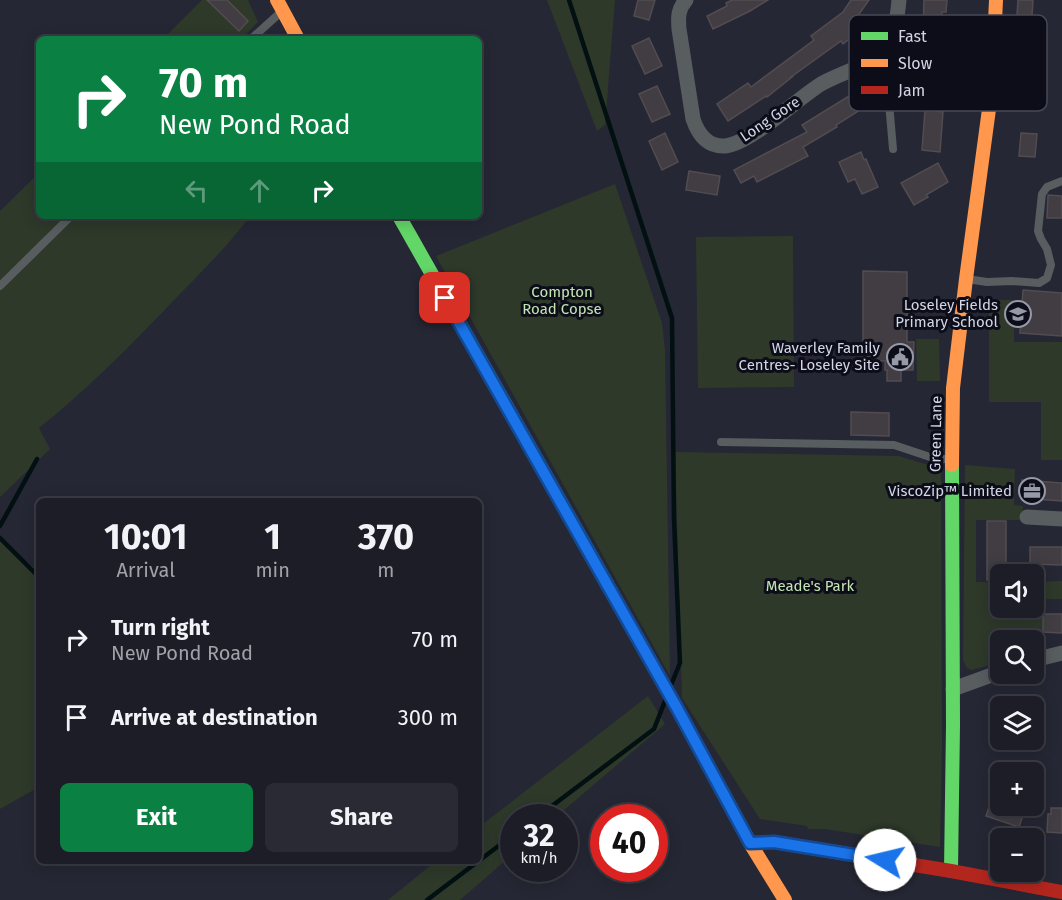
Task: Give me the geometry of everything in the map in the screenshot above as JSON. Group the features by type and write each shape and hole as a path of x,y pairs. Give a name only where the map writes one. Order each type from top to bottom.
{"street":[{"name":"Long Gore","path":"686,0 678,16 693,119 697,130 705,140 717,146 728,146 746,139 818,86 849,70"},
{"name":"Long Gore","path":"897,15 899,0"},
{"name":"Green Lane","path":"995,15 996,0"},
{"path":"279,5 296,36"},
{"name":"Green Lane","path":"951,871 953,388 989,111"},
{"path":"401,219 677,708 750,843 785,900"},
{"path":"1027,517 1062,519"},
{"path":"1044,658 1062,653"},
{"path":"953,689 990,676"},
{"path":"750,843 774,842 1062,892"}],"lane":[{"path":"253,36 279,5"},
{"path":"890,111 893,149"},
{"path":"966,279 987,282 1039,283 1047,278 1051,265 1047,249 1038,231 1042,194 1047,187 1062,181"},
{"path":"0,286 68,219"},
{"path":"721,442 894,445 936,459 952,459"}],"green space":[{"path":"202,0 248,0 258,22 244,36 210,36 208,33 205,36 166,36"},
{"path":"547,0 615,0 605,125 597,131"},
{"path":"36,176 36,219 248,219 233,238 127,349 93,382 39,428 50,449 0,497 0,211"},
{"name":"Compton Road Copse","path":"615,184 662,323 665,350 670,676 436,256"},
{"path":"793,236 794,387 698,388 696,237"},
{"path":"989,300 1014,300 1014,342 1062,342 1062,460 1041,460 1041,402 989,402"},
{"path":"916,339 939,339 940,381 917,381"},
{"name":"Meade's Park","path":"675,452 899,456 941,469 940,847 825,829 808,829 807,826 760,819 682,698"},
{"path":"965,465 1015,469 1014,505 1023,506 1022,520 976,520 976,582 990,582 990,618 1042,618 1043,630 990,630 990,665 972,670 967,668 963,660"},
{"path":"0,540 36,570 36,789 0,809"},
{"path":"1062,581 1062,599 1044,599 1044,582"},
{"path":"648,696 665,724 571,804 509,804"},
{"path":"500,811 500,865 460,900 388,900 432,864 482,864 482,825"}],"building":[{"path":"207,0 227,0 248,21 239,31"},
{"path":"638,0 655,0 649,20 634,16"},
{"path":"732,0 768,0 713,29 707,16 727,6 726,3"},
{"path":"851,0 869,0 858,15 849,15 849,39 843,44 841,41 767,97 728,121 717,104 748,83 751,87 814,40 811,36 843,12"},
{"path":"924,0 947,0 946,12 942,12 942,15 924,15"},
{"path":"1018,0 1033,0 1032,15 1017,15"},
{"path":"649,38 662,66 645,74 632,46"},
{"path":"657,86 670,114 652,122 639,94"},
{"path":"849,96 849,111 858,111 803,147 808,156 757,182 754,176 741,183 734,170 807,132 802,125"},
{"path":"925,111 943,112 940,152 922,150"},
{"path":"665,133 678,162 662,170 649,141"},
{"path":"1021,133 1037,134 1035,157 1019,156"},
{"path":"861,152 878,187 862,194 855,179 848,182 839,162"},
{"path":"938,163 948,182 914,205 901,183"},
{"path":"689,171 720,176 717,195 686,190"},
{"path":"1048,195 1062,196 1062,218 1047,218"},
{"path":"863,271 907,272 907,342 914,342 913,370 901,370 901,381 887,381 885,361 863,361"},
{"path":"1023,290 1062,293 1062,336 1020,333"},
{"path":"851,412 889,413 889,436 851,435"},
{"path":"1022,480 1062,483 1062,501 1021,498"},
{"path":"987,521 1006,521 1006,564 990,564 990,580 987,580"},
{"path":"1030,547 1062,547 1062,565 1030,564"},
{"path":"1044,614 1062,614 1062,633 1044,632"},
{"path":"990,804 990,816 1023,816 1019,827 986,816"},
{"path":"1051,808 1062,808 1062,833 1047,832 1048,814 1051,814"}],"waterway":[{"path":"569,0 672,318 674,518 680,663 671,685"},
{"path":"0,526 37,459"},
{"path":"0,538 36,574"},
{"path":"555,804 654,729 665,701"},
{"path":"482,858 500,845"},
{"path":"427,900 475,864"}],"traffic: fast":[{"path":"401,219 607,584"},
{"path":"951,871 952,465"}],"traffic: slow":[{"path":"277,0 296,36"},
{"path":"995,15 996,0"},
{"path":"952,465 953,388 989,111"},
{"path":"722,791 785,900"}],"traffic: jam":[{"path":"607,584 722,791"},
{"path":"750,843 774,842 1062,892"}],"place":[{"name":"Loseley Fields Primary School","path":"1018,314"},
{"name":"Waverley Family Centres- Loseley Site","path":"900,357"},
{"name":"ViscoZip™ Limited","path":"1032,491"}],"route":[{"path":"445,298 677,708 750,843 774,842 885,860"}]}
